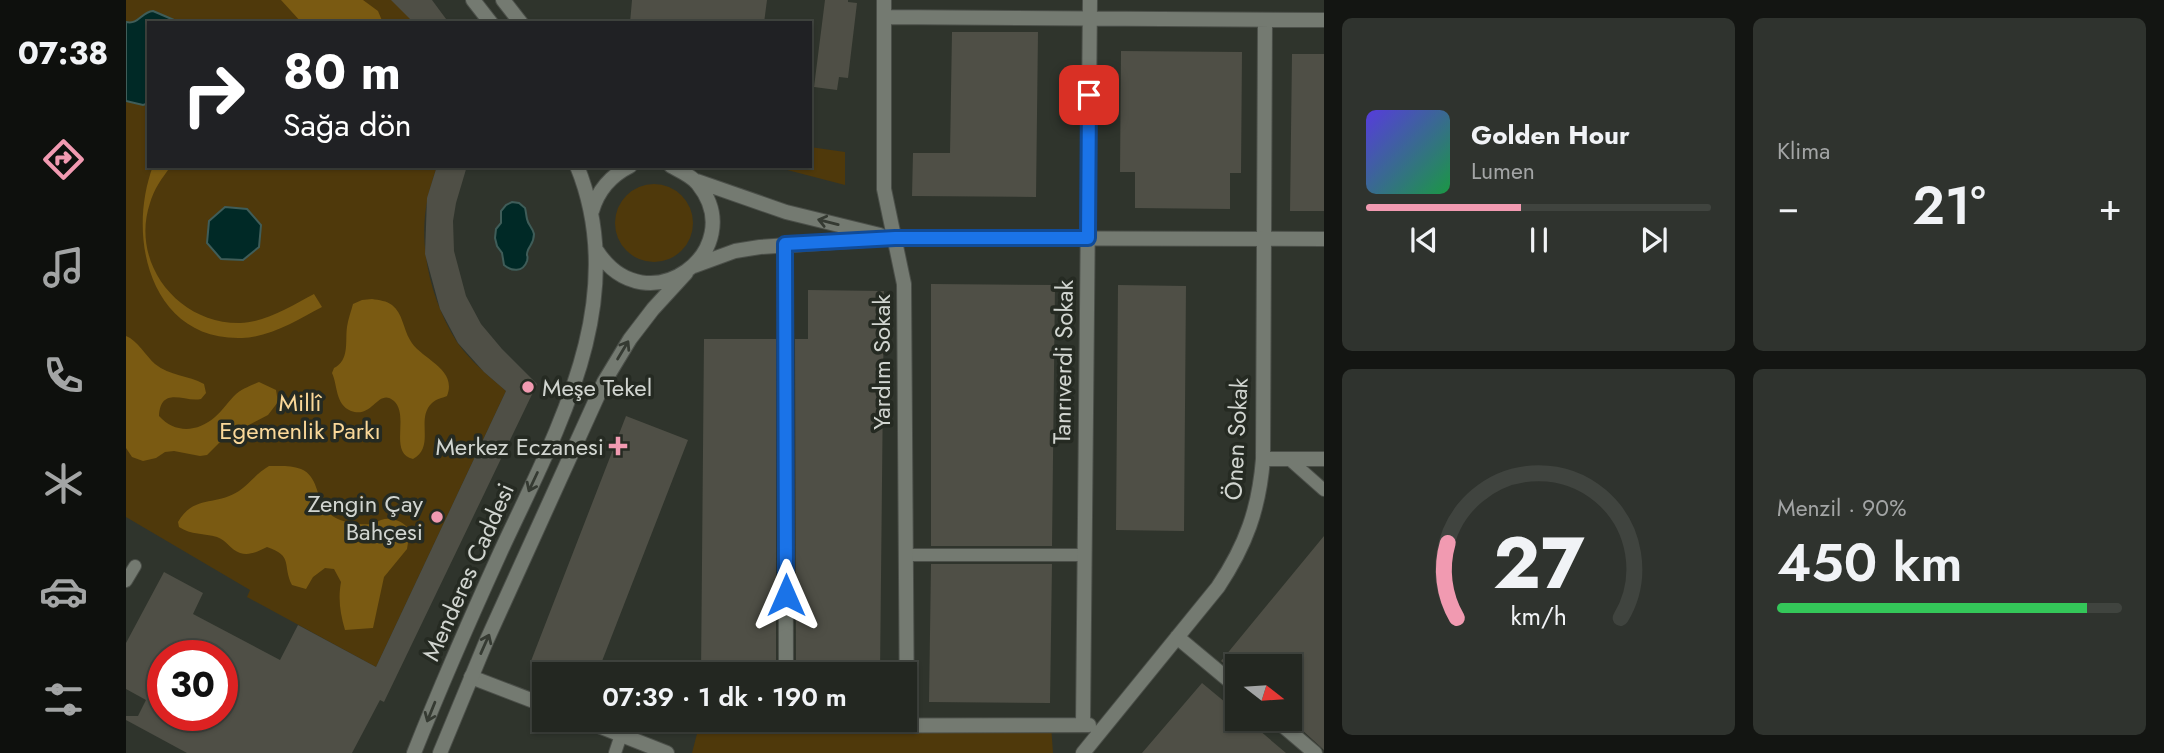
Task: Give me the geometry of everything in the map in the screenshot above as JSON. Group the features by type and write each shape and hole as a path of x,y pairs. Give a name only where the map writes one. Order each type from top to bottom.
{"street":[{"path":"473,0 489,21"},
{"name":"Yardım Sokak","path":"884,0 884,189 904,284 906,662"},
{"name":"Tanrıverdi Sokak","path":"1083,725 1090,0"},
{"path":"505,1 520,21"},
{"path":"884,16 1324,20"},
{"name":"Önen Sokak","path":"1083,753 1218,587 1245,539 1258,500 1263,459 1265,20"},
{"name":"Menderes Caddesi","path":"414,753 464,632 562,420 579,375 595,294 597,251 592,211 578,168"},
{"path":"592,211 599,192 612,176 626,168"},
{"path":"674,168 697,181 786,212 895,238"},
{"path":"690,269 701,258 710,240 712,219 707,200 697,181"},
{"path":"597,251 610,268 627,279 647,284 667,282 690,269 735,251 785,244 895,238 1324,239"},
{"path":"785,244 786,662"},
{"name":"Menderes Caddesi","path":"440,753 471,677 604,382 637,329 690,269"},
{"path":"1263,459 1324,460"},
{"path":"1177,636 1225,677"},
{"path":"471,677 532,700"},
{"path":"917,725 1104,726"},
{"path":"614,732 667,753"},
{"path":"1290,732 1315,753"}],"lane":[{"path":"1289,459 1324,490"},
{"path":"905,555 1084,555"},
{"path":"126,581 135,566"},
{"path":"615,753 621,735"}],"green space":[{"name":"Millî Egemenlik Parkı","path":"126,0 432,0 416,21 147,21 147,168 436,168 428,197 424,234 433,291 448,326 462,349 506,391 376,667 247,597 250,590 126,517"},
{"path":"812,147 845,152 845,185 780,168 812,168"},
{"path":"654,184 669,187 682,195 690,208 693,223 690,238 682,251 669,259 654,262 639,259 626,251 618,238 615,223 618,208 626,195 639,187"},
{"path":"917,725 1051,725 1053,753 692,753 697,732 917,732"}],"shaded area":[{"path":"281,0 363,0 378,11 382,21 300,21"},
{"path":"152,168 170,168 156,188 150,203 146,225 147,247 153,268 164,286 179,301 197,313 218,321 250,322 269,317 314,294 322,307 284,327 253,337 211,334 186,323 167,304 153,280 145,253 145,194"},
{"path":"372,299 388,303 396,309 415,347 443,371 447,378 447,396 427,409 425,440 420,454 413,459 402,450 400,416 394,401 384,398 365,411 351,411 342,404 332,373 345,355 347,324 353,304"},
{"path":"126,336 161,368 204,384 206,393 201,399 175,397 164,401 159,416 172,426 187,429 201,426 215,417 237,394 259,382 276,390 278,402 268,415 219,443 207,455 174,451 143,461 132,457 126,448"},
{"path":"269,466 293,467 308,473 323,506 338,519 375,524 385,519 393,519 410,530 407,549 384,577 373,628 345,630 340,606 341,582 334,569 325,568 313,577 306,589 292,585 286,562 275,550 267,547 244,554 217,537 193,533 179,527 178,522 191,508 230,496"}],"water":[{"path":"153,11 176,21 147,21 147,104 143,105 126,101 126,22 134,22"},
{"path":"512,202 525,208 534,234 525,265 517,270 504,265 495,238 496,229 501,223 501,211"},
{"path":"225,207 247,209 261,225 259,247 243,260 221,259 207,243 209,221"}],"building":[{"path":"391,0 432,0 448,21 412,21"},
{"path":"632,0 767,0 764,21 630,21"},
{"path":"825,0 848,0 857,3 848,78 839,77 837,90 814,87"},
{"path":"952,32 1038,32 1036,197 912,196 913,153 950,153"},
{"path":"1121,51 1242,52 1241,173 1230,173 1230,209 1135,208 1135,172 1120,172"},
{"path":"1292,54 1324,54 1324,211 1290,211"},
{"path":"436,168 466,168 453,221 454,251 466,296 481,324 537,384 384,702 380,700 352,753 187,753 126,720 126,716 138,716 146,700 126,689 126,643 164,572 203,593 193,614 280,660 298,625 376,667 506,391 484,372 458,343 440,309 425,254 427,198"},
{"path":"931,284 1055,285 1052,546 931,546"},
{"path":"1118,285 1186,286 1184,531 1116,530"},
{"path":"808,290 884,291 880,662 796,662 795,339 808,339"},
{"path":"704,339 776,339 776,662 701,662"},
{"path":"626,416 688,440 602,662 531,661"},
{"path":"1324,536 1324,750 1302,730 1302,654 1227,654"},
{"path":"931,564 1052,564 1050,703 929,702"},
{"path":"1202,683 1225,702 1225,732 1261,732 1286,753 1142,753"}],"place":[{"name":"Meşe Tekel","path":"528,387"},
{"name":"Merkez Eczanesi","path":"618,446"},
{"name":"Zengin Çay Bahçesi","path":"437,517"}],"route":[{"path":"786,595 785,244 895,238 1088,238 1089,95"}]}
